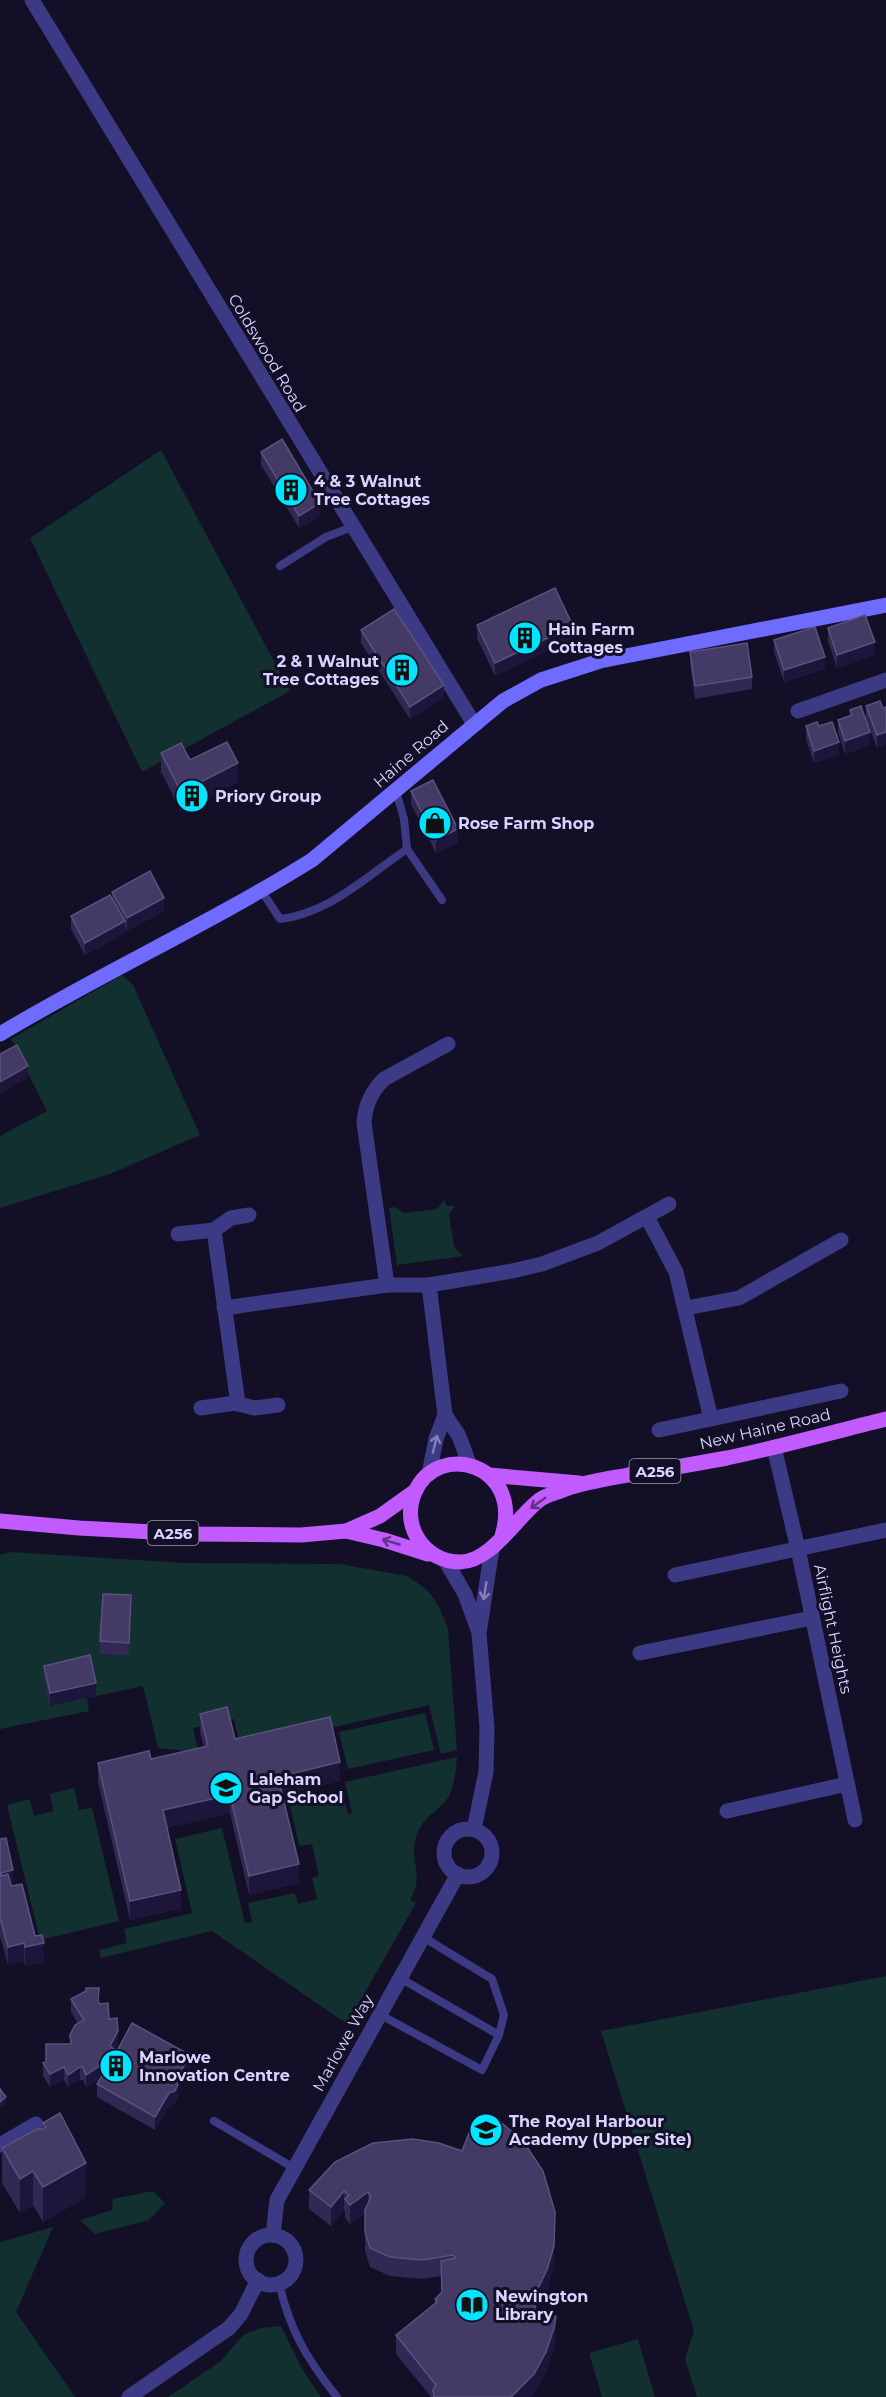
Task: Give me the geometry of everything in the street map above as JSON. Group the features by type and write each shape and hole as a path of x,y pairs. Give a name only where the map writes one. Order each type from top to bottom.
{"main road":[{"name":"New Haine Road","path":"345,1531 462,1562 478,1558 492,1549 539,1500 581,1484 728,1458 886,1419"},
{"name":"New Haine Road","path":"0,1521 190,1534 301,1535 345,1531 380,1516 415,1491 429,1474 442,1467 456,1464 470,1466 489,1475 581,1484"},
{"name":"New Haine Road","path":"489,1475 500,1487 506,1503 507,1520 502,1536"},
{"name":"New Haine Road","path":"415,1491 410,1506 410,1521 419,1541 440,1558"}],"street":[{"name":"Coldswood Road","path":"32,0 474,724"},
{"name":"Haine Road","path":"0,1034 312,860 396,792 503,700 541,680 575,668 638,653 886,605"},
{"path":"798,711 886,680"},
{"path":"387,1285 364,1123 367,1104 376,1086 384,1079 448,1044"},
{"path":"224,1308 387,1285 429,1285 542,1264 598,1243 669,1204"},
{"path":"178,1234 213,1230 231,1218 249,1215"},
{"path":"647,1217 676,1272 711,1419"},
{"path":"213,1230 238,1404"},
{"path":"686,1308 739,1298 841,1240"},
{"path":"429,1285 445,1415 459,1436 470,1466"},
{"path":"659,1430 840,1391"},
{"path":"201,1408 238,1404 254,1408 278,1405"},
{"path":"429,1474 436,1439 445,1415"},
{"name":"Airflight Heights","path":"774,1447 798,1549 855,1820"},
{"path":"675,1575 886,1530"},
{"path":"474,1829 486,1772 487,1728 479,1633 492,1549"},
{"path":"440,1558 465,1594 479,1633"},
{"path":"640,1653 812,1618"},
{"path":"727,1811 847,1784"},
{"path":"474,1829 481,1832 491,1845 490,1861 481,1873 473,1876 458,1874 446,1863 444,1848 447,1841 458,1830 474,1829"},
{"name":"Marlowe Way","path":"273,2235 277,2200 458,1874"},
{"path":"0,2145 36,2124"},
{"path":"273,2235 289,2242 296,2257 292,2273 279,2283 272,2284 258,2280 248,2268 248,2251 258,2239 273,2235"},
{"path":"129,2397 229,2328 241,2314 258,2280"}],"lane":[{"path":"280,566 326,537 352,527"},
{"path":"396,792 404,819 407,849 442,900"},
{"path":"261,890 280,919 301,916 326,906 407,849"},
{"path":"379,2014 482,2070 499,2035 504,2015 492,1979 423,1937"},
{"path":"400,1978 499,2035"},
{"path":"214,2121 294,2168"},
{"path":"279,2283 287,2315 301,2346 338,2397"}],"green space":[{"path":"161,450 290,691 142,772 30,538"},
{"path":"122,975 133,985 200,1135 110,1174 0,1208 0,1136 47,1111 11,1039"},
{"path":"444,1201 446,1206 455,1206 449,1214 454,1247 463,1256 397,1265 389,1208 394,1207 404,1213 437,1209"},
{"path":"11,1552 184,1563 340,1564 407,1576 425,1588 433,1597 448,1629 457,1750 441,1754 429,1705 241,1749 234,1719 193,1728 198,1752 158,1748 143,1686 87,1698 89,1711 0,1729 0,1555"},
{"path":"425,1713 434,1750 348,1769 339,1732"},
{"path":"457,1757 454,1780 447,1800 423,1823 416,1837 414,1854 417,1876 410,1900 416,1903 347,2024 212,1931 101,1958 99,1950 127,1943 124,1929 192,1913 175,1839 222,1828 245,1923 252,1922 248,1903 295,1893 298,1904 317,1899 312,1878 319,1876 312,1844 299,1846 289,1801 342,1789 348,1814 352,1813 345,1782"},
{"path":"74,1788 79,1810 92,1808 119,1921 40,1940 7,1805 30,1799 34,1816 53,1811 50,1794"},
{"path":"886,1976 886,2397 697,2397 685,2359 694,2331 601,2031"},
{"path":"153,2191 165,2203 149,2220 95,2234 80,2220 112,2210 113,2199"},
{"path":"53,2227 16,2312 75,2397 0,2397 0,2242"},
{"path":"281,2326 302,2369 321,2397 168,2397 221,2361 243,2335 261,2328"},
{"path":"638,2339 655,2397 602,2397 589,2353"}],"building":[{"name":"4 & 3 Walnut Tree Cottages","path":"282,439 320,503 299,516 261,452"},
{"name":"Hain Farm Cottages","path":"555,588 573,626 495,663 477,625"},
{"name":"2 & 1 Walnut Tree Cottages","path":"394,609 444,685 410,707 361,630"},
{"path":"865,615 875,642 837,655 828,628"},
{"path":"815,627 825,657 784,670 774,640"},
{"path":"747,643 752,677 695,686 690,652"},
{"path":"880,701 883,708 886,707 886,732 877,735 866,706"},
{"path":"861,706 870,732 845,741 838,720 852,715 850,710"},
{"path":"817,722 819,726 832,722 839,742 814,751 806,726"},
{"path":"227,742 238,763 181,792 161,753 181,743 190,760"},
{"path":"433,780 458,829 436,840 411,791"},
{"path":"150,871 164,898 127,918 112,892"},
{"path":"110,895 125,921 85,943 71,916"},
{"path":"17,1045 28,1066 0,1082 0,1054"},
{"path":"103,1594 131,1595 129,1643 100,1641"},
{"path":"90,1655 96,1683 50,1693 44,1666"},
{"path":"227,1707 235,1739 330,1717 340,1762 278,1777 299,1864 249,1876 230,1795 163,1810 181,1890 130,1901 98,1763 149,1751 151,1759 208,1746 200,1714"},
{"path":"6,1838 13,1870 1,1873 2,1876 8,1874 11,1886 22,1884 35,1936 42,1935 44,1943 25,1947 24,1943 8,1947 0,1917 0,1839"},
{"name":"Marlowe Innovation Centre","path":"86,1988 99,1988 98,2001 100,2004 108,2003 109,2019 117,2018 118,2031 110,2046 117,2051 132,2023 190,2055 176,2080 178,2084 175,2091 169,2093 155,2117 97,2084 112,2060 105,2057 98,2067 86,2075 83,2067 68,2075 64,2067 50,2074 43,2063 46,2062 46,2044 71,2044 70,2035 75,2025 84,2020 71,1999 86,1991"},
{"path":"0,2089 6,2097 0,2102"},
{"path":"60,2113 86,2163 43,2187 33,2171 20,2179 2,2148 39,2128 40,2130 46,2127 43,2123"},
{"path":"497,2119 523,2141 543,2171 555,2212 554,2246 547,2270 531,2302 535,2306 535,2312 556,2316 554,2328 546,2352 534,2374 511,2397 434,2397 433,2390 436,2385 396,2335 437,2302 435,2299 442,2292 441,2261 456,2258 453,2255 422,2260 390,2257 370,2248 365,2232 365,2210 371,2197 368,2192 350,2205 345,2199 349,2195 344,2191 331,2207 309,2190 335,2162 373,2143 413,2139 439,2143 462,2151 469,2133 473,2135 479,2129 488,2133"}],"place":[{"name":"4 & 3 Walnut Tree Cottages","path":"291,490"},
{"name":"Hain Farm Cottages","path":"525,638"},
{"name":"2 & 1 Walnut Tree Cottages","path":"402,670"},
{"name":"Priory Group","path":"192,796"},
{"name":"Rose Farm Shop","path":"435,823"},
{"name":"Laleham Gap School","path":"226,1788"},
{"name":"Marlowe Innovation Centre","path":"116,2066"},
{"name":"The Royal Harbour Academy (Upper Site)","path":"486,2130"},
{"name":"Newington Library","path":"472,2305"}]}
